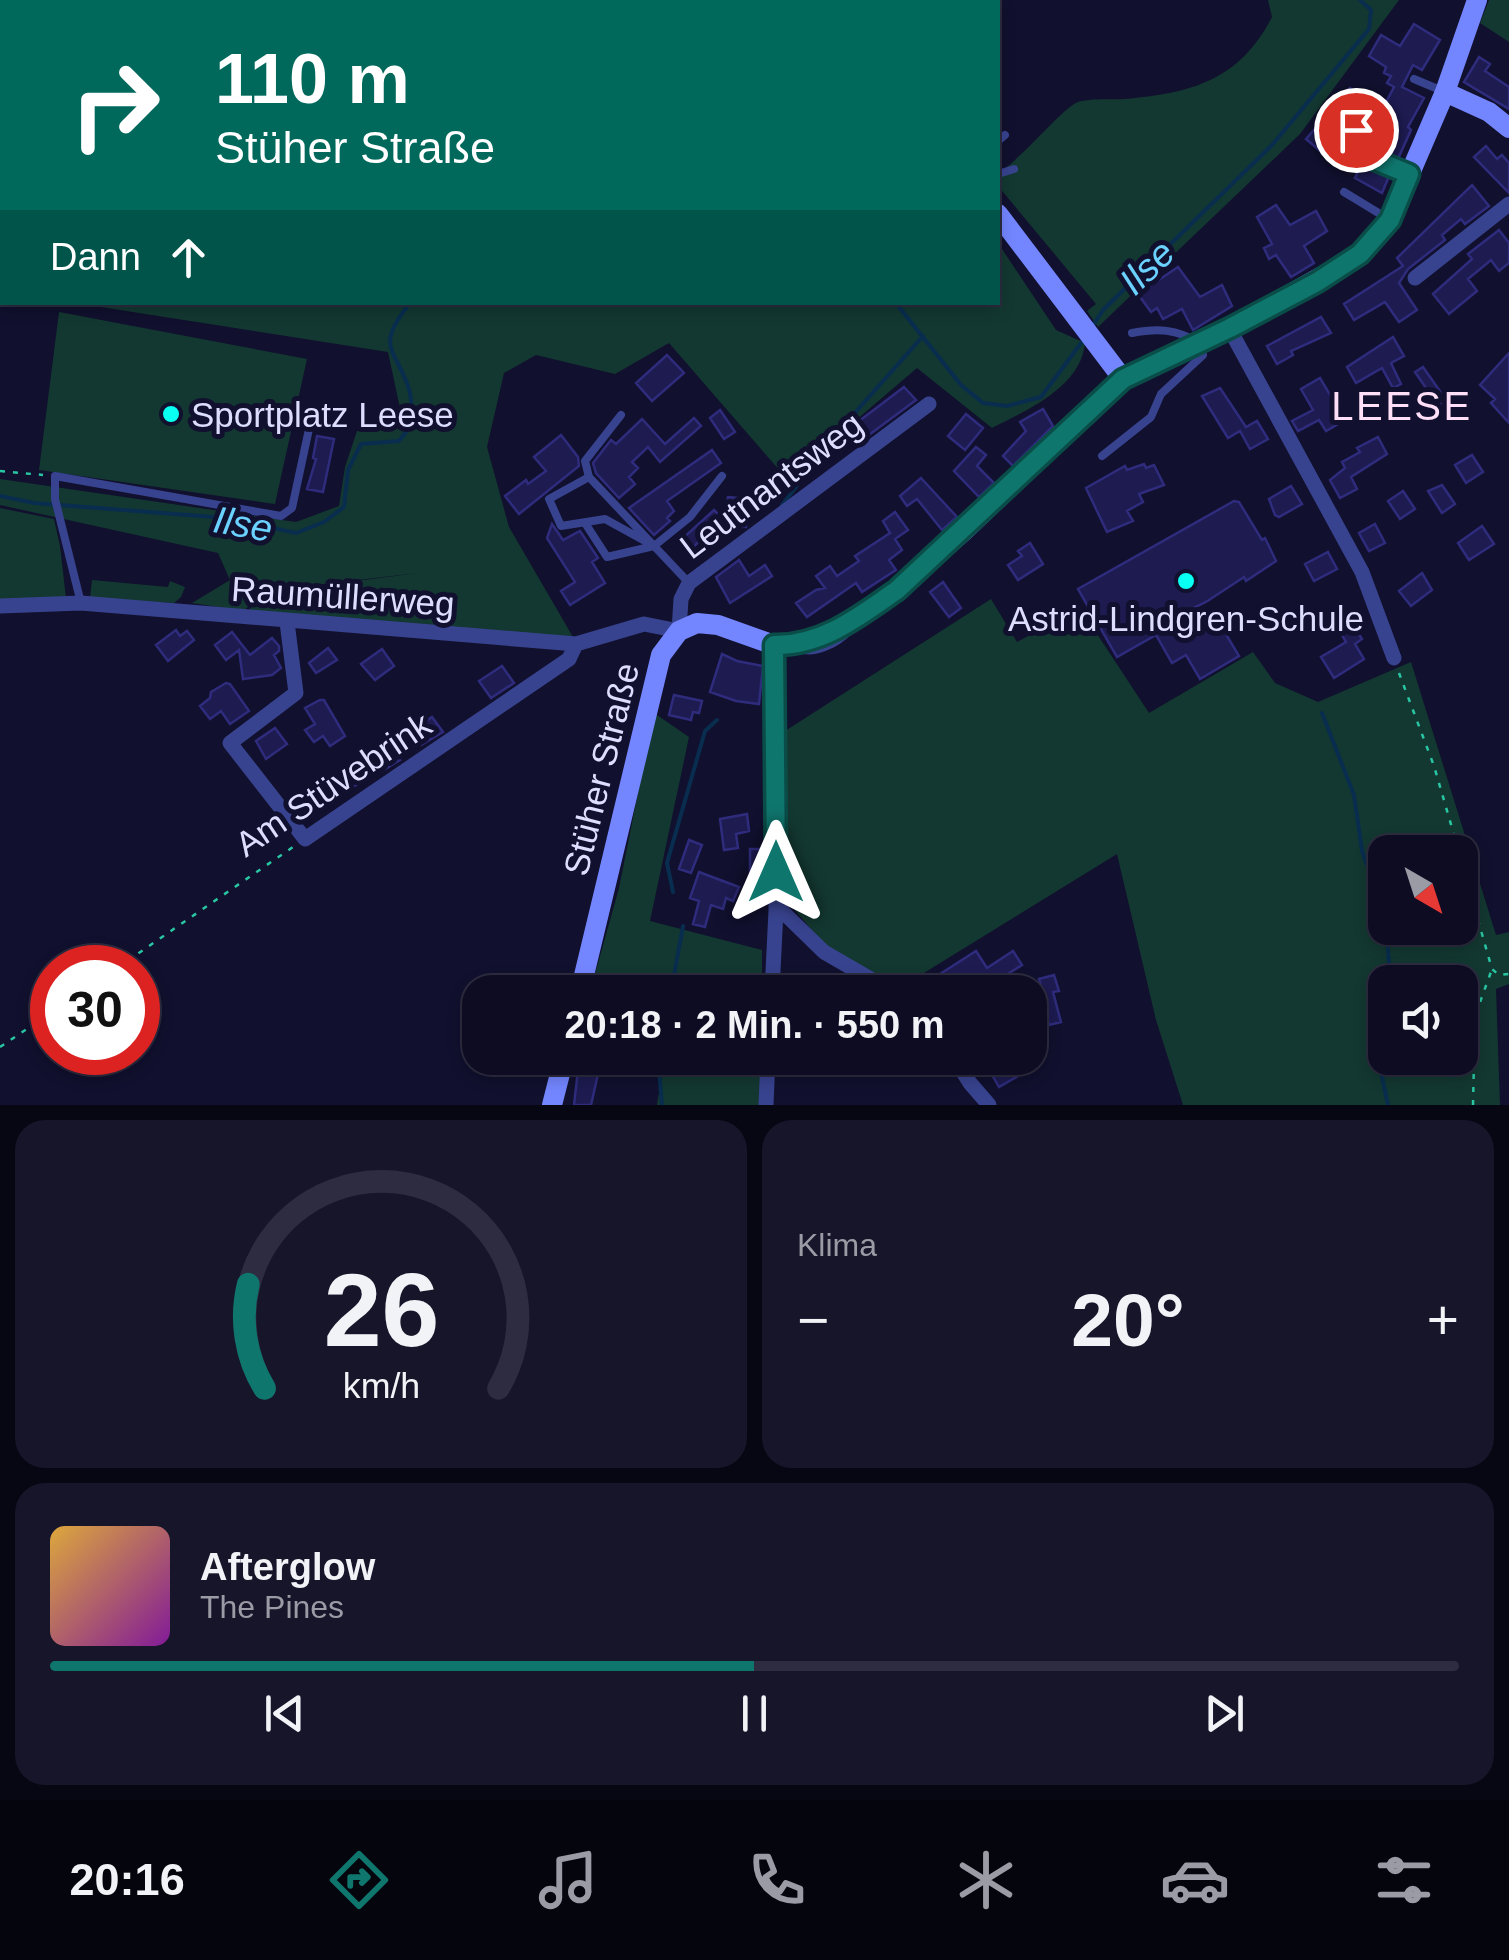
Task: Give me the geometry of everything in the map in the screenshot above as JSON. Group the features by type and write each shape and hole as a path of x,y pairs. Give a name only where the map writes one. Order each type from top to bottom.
{"main road":[{"path":"784,645 814,640 858,617 897,590 1123,379 1230,328 1317,282 1360,254 1390,220 1444,92 1472,2"},
{"path":"1444,92 1490,112 1509,128"},
{"path":"1000,217 1123,379"},
{"name":"Stüher Straße","path":"584,975 661,655 679,631 697,623 718,625 784,645"},
{"path":"552,1105 560,1075"}],"street":[{"path":"1415,278 1509,204"},
{"path":"1230,328 1362,572 1394,658"},
{"name":"Leutnantsweg","path":"679,631 681,600 689,583 929,404"},
{"name":"Raumüllerweg","path":"0,606 81,604 576,644 644,624 679,631"},
{"path":"287,622 296,693 230,743 305,839"},
{"name":"Am Stüvebrink","path":"305,839 569,659 576,644"},
{"path":"773,975 784,645"},
{"path":"776,910 784,912 824,952 864,975"},
{"path":"766,1105 767,1075"},
{"path":"966,1075 988,1105"}],"lane":[{"path":"1414,79 1444,92"},
{"path":"1356,130 1375,160 1409,174"},
{"path":"1000,173 1014,169"},
{"path":"1344,192 1390,220"},
{"path":"1102,456 1151,417 1162,394 1202,355 1200,342 1186,334 1159,328 1132,334"},
{"path":"621,416 585,461 589,477 689,583"},
{"path":"81,604 56,504 54,476 281,516 292,508 309,429"},
{"path":"585,522 607,557 654,546 690,517 722,476"},
{"path":"589,477 549,499 561,526 605,519 654,546"}],"path":[{"path":"0,471 54,476"},
{"path":"1394,658 1434,766 1453,835"},
{"name":"Am Stüvebrink","path":"151,945 305,839"},
{"path":"1478,921 1492,969 1499,976 1509,974"},
{"path":"1473,1105 1475,1016 1492,969"},
{"path":"0,1047 30,1027"}],"green space":[{"path":"1268,0 1399,0 1300,134 1098,327 1087,311 1096,304 1000,188 1000,171 1078,102 1171,93 1211,80 1244,56 1272,17"},
{"path":"1489,0 1509,0 1509,42 1480,23"},
{"path":"1000,246 1056,330 1085,343 1081,359 1063,384 1036,405 992,428 917,368 787,479 669,343 615,374 536,355 504,373 487,447 509,527 573,637 249,610 263,593 418,573 263,591 244,611 192,603 230,580 218,553 0,505 0,479 296,522 339,506 345,467 357,431 404,427 388,352 88,305 1000,305"},
{"name":"Sportplatz Leese","path":"59,312 307,359 275,504 39,470"},
{"path":"0,508 54,519 66,598 0,601"},
{"path":"92,580 168,587 170,581 185,587 174,603 90,598"},
{"path":"991,599 1017,642 1080,608 1149,713 1253,652 1275,683 1318,702 1411,662 1465,835 1368,835 1368,945 1478,945 1478,877 1496,935 1509,932 1509,984 1496,989 1500,1105 1183,1105 1156,1020 1117,854 921,975 874,975 827,948 787,901 785,731"},
{"path":"654,713 689,737 650,921 762,950 762,975 595,975 619,888"},
{"path":"662,1075 760,1075 760,1105 657,1105"}],"building":[{"path":"1414,24 1440,40 1422,70 1413,65 1402,87 1424,98 1408,127 1411,130 1397,161 1381,154 1386,142 1359,119 1326,156 1306,139 1350,88 1376,111 1383,108 1394,87 1387,83 1391,76 1384,73 1386,67 1369,56 1381,35 1400,46"},
{"path":"1479,57 1490,64 1485,71 1509,87 1509,109 1464,82"},
{"path":"1486,146 1497,159 1502,155 1509,163 1509,193 1474,157"},
{"path":"1361,165 1390,174 1382,193 1355,178"},
{"path":"1472,185 1489,206 1465,224 1461,219 1442,235 1445,240 1408,269 1399,283 1417,310 1399,322 1385,302 1354,320 1344,304 1403,266 1397,258"},
{"path":"1276,205 1290,225 1316,211 1327,231 1304,246 1314,263 1291,277 1276,255 1269,259 1264,248 1272,244 1257,217"},
{"path":"1499,230 1509,243 1509,263 1499,271 1491,260 1468,279 1477,291 1449,314 1433,294 1472,259 1468,254"},
{"path":"1178,267 1200,297 1222,285 1232,306 1193,330 1182,309 1163,319 1157,308 1151,312 1138,294"},
{"path":"1321,317 1331,333 1291,351 1293,355 1277,364 1267,346"},
{"path":"1393,337 1404,356 1391,363 1401,384 1393,388 1382,368 1356,383 1347,367"},
{"path":"1509,353 1509,423 1491,403 1495,399 1480,385"},
{"path":"667,355 684,373 652,401 636,383"},
{"path":"1423,367 1442,394 1437,398 1445,411 1428,422 1416,404 1428,391 1415,372"},
{"path":"1320,378 1345,420 1326,431 1319,420 1298,431 1292,421 1313,410 1301,389"},
{"path":"904,387 916,400 858,443 853,441 846,431"},
{"path":"1220,388 1246,427 1257,421 1268,439 1250,449 1240,431 1228,438 1202,396"},
{"path":"1043,409 1053,426 1013,466 1003,456 1026,431 1020,422"},
{"path":"720,410 735,432 724,439 710,418"},
{"path":"966,414 983,428 965,450 948,436"},
{"path":"694,418 701,426 660,462 648,447 632,462 638,468 629,477 635,484 619,498 596,473 593,463 611,440 616,444 642,419 665,444"},
{"path":"561,435 578,457 579,466 519,514 505,496 546,471 534,457"},
{"path":"317,436 334,439 323,492 307,489 316,459 313,458"},
{"path":"1378,437 1387,454 1351,477 1357,489 1340,498 1330,480 1345,468 1342,462 1360,452 1357,448"},
{"path":"976,447 986,455 977,466 994,483 979,497 954,471"},
{"path":"712,450 721,463 667,501 674,511 667,518 670,521 654,535 629,508"},
{"path":"1472,455 1483,472 1466,483 1455,465"},
{"path":"1144,464 1146,468 1154,465 1164,485 1139,494 1143,502 1127,511 1133,521 1107,532 1086,488 1125,466 1127,470"},
{"path":"921,478 957,517 942,530 917,499 907,506 900,496"},
{"path":"1442,485 1455,504 1442,513 1428,491"},
{"path":"1291,486 1302,504 1279,517 1269,499"},
{"path":"1403,491 1415,509 1400,519 1388,501"},
{"path":"728,497 749,499 746,527 716,526 690,550 681,540 714,510 725,521"},
{"path":"1234,501 1239,502 1262,540 1265,538 1276,561 1187,611 1198,630 1217,619 1239,656 1200,679 1186,655 1172,663 1156,635 1117,657 1078,589"},
{"path":"895,512 908,530 895,539 902,550 889,560 896,570 862,592 856,583 807,617 796,603 825,588 816,576 830,566 837,576 859,561 855,556 890,533 883,521"},
{"path":"552,524 563,540 580,531 598,558 592,562 605,583 570,605 561,591 575,582 547,538"},
{"path":"1375,524 1385,543 1369,551 1359,533"},
{"path":"1482,526 1494,544 1469,560 1458,543"},
{"path":"1030,543 1043,564 1018,580 1008,565 1022,556 1018,551"},
{"path":"1328,552 1337,569 1314,581 1305,564"},
{"path":"739,560 749,576 765,565 772,576 730,603 716,577"},
{"path":"1422,573 1432,590 1411,606 1399,591"},
{"path":"943,582 961,608 949,617 930,592"},
{"path":"1351,622 1362,639 1355,644 1364,659 1334,678 1321,657 1346,642 1339,630"},
{"path":"176,630 180,636 187,631 194,640 168,661 156,645"},
{"path":"232,632 250,655 272,638 279,646 274,655 281,668 272,675 243,679 239,650 226,660 215,645"},
{"path":"328,648 337,660 316,673 309,663"},
{"path":"382,649 394,666 375,680 361,664"},
{"path":"722,654 763,666 759,704 710,692"},
{"path":"502,666 514,683 491,698 479,681"},
{"path":"226,683 249,711 230,724 221,711 210,719 200,706 211,692"},
{"path":"674,695 702,701 699,713 693,712 691,720 669,715"},
{"path":"324,700 345,736 330,746 323,736 314,742 305,730 315,724 305,708"},
{"path":"432,717 443,732 421,745 412,731"},
{"path":"275,728 287,744 266,759 256,741"},
{"path":"391,744 400,760 382,771 372,754"},
{"path":"354,768 362,782 342,792 335,778"},
{"path":"747,814 749,831 736,834 738,848 724,850 720,819"},
{"path":"689,840 702,845 691,873 679,869"},
{"path":"750,849 760,849 761,881 750,882"},
{"path":"699,872 739,887 733,901 726,898 723,909 711,905 705,927 693,924 699,901 690,898"},
{"path":"976,951 987,968 1013,951 1022,965 1006,975 938,975"},
{"path":"1054,975 1059,991 1053,992 1061,1022 1049,1025 1047,1018 1047,977"},
{"path":"577,1075 598,1075 591,1105 574,1105"},
{"path":"992,1075 1017,1075 1018,1076 999,1087"}],"waterway":[{"name":"Ilse","path":"1092,327 1103,310 1272,145 1369,29 1371,10 1360,0"},
{"name":"Ilse","path":"0,496 34,503 226,518 296,533 324,522 344,507 348,470 361,444 399,441 413,423 409,389 390,340 407,305"},
{"name":"Ilse","path":"897,305 961,385 983,403 1007,406 1041,397 1084,339"},
{"path":"782,505 845,424 923,336"},
{"path":"1322,713 1354,795 1362,851 1377,892 1387,938 1389,963 1377,1011 1378,1058 1388,1105"},
{"path":"673,892 667,863 705,731 717,720"},
{"path":"674,975 683,926"},
{"path":"659,1075 662,1105"}],"place":[{"name":"Sportplatz Leese","path":"171,414"},
{"name":"Astrid-Lindgren-Schule","path":"1186,581"}],"district":[{"name":"LEESE","path":"1402,406"}],"route":[{"path":"776,872 774,645 814,640 858,617 897,590 1123,379 1230,328 1317,282 1360,254 1390,220 1409,174 1375,160 1356,130"}]}
